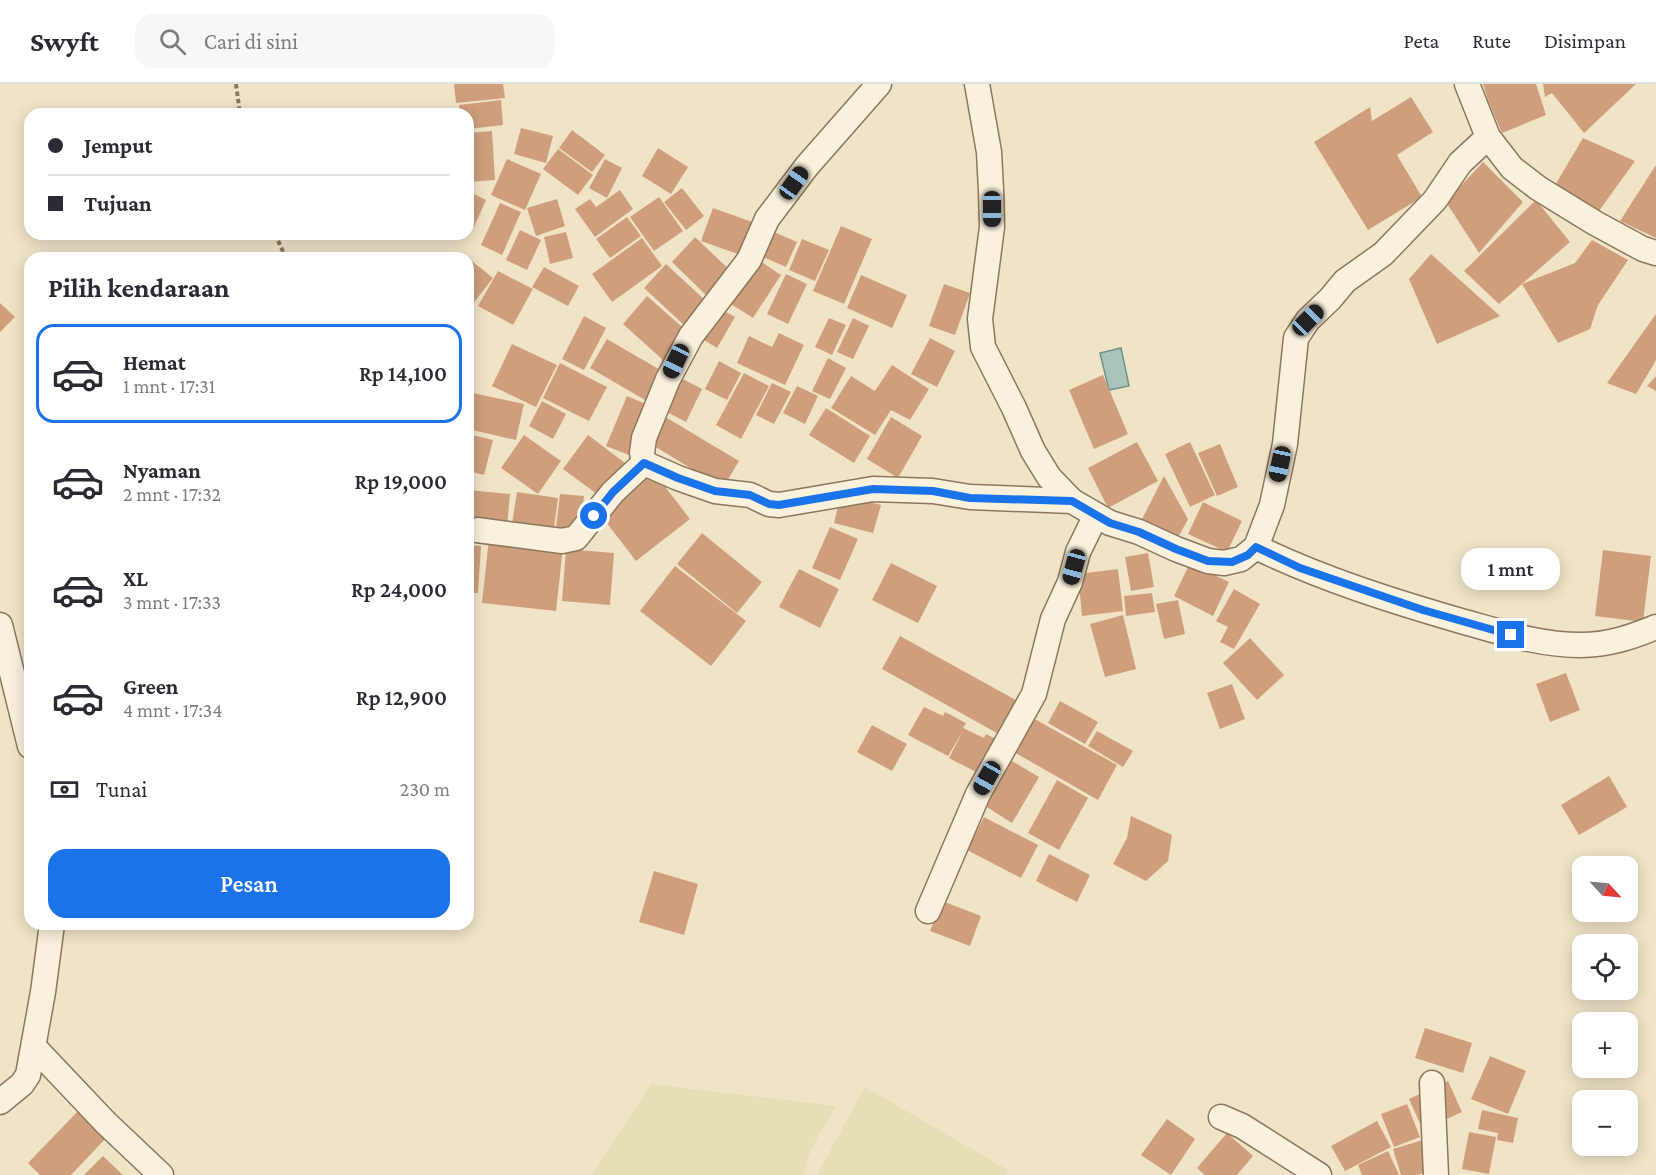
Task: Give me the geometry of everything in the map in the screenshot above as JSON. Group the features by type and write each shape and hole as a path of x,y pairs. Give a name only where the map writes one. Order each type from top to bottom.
{"street":[{"path":"644,463 642,453 644,438 668,379 691,336 749,260 767,219 807,166 879,84"},
{"path":"977,84 989,152 991,190 991,237 980,319 983,347 1033,451 1049,477 1072,501 1096,515 1208,561 1232,562 1248,555 1256,547 1272,504 1285,444 1296,338 1308,320 1345,281 1383,254 1435,200 1460,163 1488,137"},
{"path":"1467,84 1488,137 1512,168 1538,188 1603,227 1656,254"},
{"path":"644,463 715,491 750,495 769,504 779,505 873,489 933,491 970,498 1072,501"},
{"path":"477,530 562,541 576,538 613,492 644,463"},
{"path":"928,911 978,794 1034,694 1053,619 1070,582 1078,552 1096,515"},
{"path":"1256,547 1311,572 1423,610 1533,641 1581,645 1601,644 1635,636 1656,627"},
{"path":"0,625 20,665 24,697"},
{"path":"0,1102 22,1084 28,1075 51,930"},
{"path":"33,1047 106,1123 161,1175"},
{"path":"1432,1083 1436,1175"},
{"path":"1221,1117 1242,1126 1319,1175"}],"path":[{"path":"236,84 239,108"}],"shaded area":[{"path":"651,1084 836,1106 811,1149 803,1175 592,1175"},
{"path":"865,1087 1008,1170 1005,1175 817,1175"}],"water":[{"path":"1121,348 1129,386 1109,390 1100,353"}],"building":[{"path":"454,84 503,84 505,98 456,103"},
{"path":"1483,84 1536,84 1546,115 1502,133"},
{"path":"1543,84 1636,84 1584,133 1552,93 1545,97"},
{"path":"1411,97 1433,132 1397,155 1422,197 1368,230 1314,142 1370,107 1372,121"},
{"path":"501,100 503,125 474,128 474,108 459,108 459,105"},
{"path":"521,128 553,136 546,163 514,154"},
{"path":"572,130 605,155 592,172 559,148"},
{"path":"492,131 495,180 474,182 474,132"},
{"path":"1583,138 1635,161 1596,215 1551,192"},
{"path":"658,148 688,167 671,194 642,176"},
{"path":"558,149 593,175 578,195 543,169"},
{"path":"507,159 541,174 525,210 491,195"},
{"path":"605,159 622,168 607,198 589,188"},
{"path":"1483,162 1523,202 1479,253 1446,202"},
{"path":"1656,165 1656,238 1620,221"},
{"path":"682,188 704,216 686,230 664,202"},
{"path":"620,190 633,209 595,237 575,209 590,199 596,207"},
{"path":"474,194 486,200 474,227"},
{"path":"659,197 683,231 654,251 630,217"},
{"path":"557,199 565,226 536,236 527,208"},
{"path":"1536,200 1570,242 1499,304 1464,271"},
{"path":"500,203 521,212 502,255 481,245"},
{"path":"713,208 758,224 746,257 701,241"},
{"path":"627,217 641,236 610,258 596,239"},
{"path":"841,226 872,239 844,304 813,291"},
{"path":"767,229 797,242 786,267 756,254"},
{"path":"520,230 541,240 527,270 506,260"},
{"path":"566,232 573,258 550,264 544,237"},
{"path":"695,237 733,273 709,298 672,262"},
{"path":"642,238 662,266 612,302 592,274"},
{"path":"802,239 829,250 815,281 789,270"},
{"path":"1592,240 1628,260 1598,305 1590,329 1558,343 1522,284 1575,263"},
{"path":"1431,254 1500,316 1437,344 1409,279"},
{"path":"754,257 781,275 753,318 726,301"},
{"path":"474,263 493,278 474,302"},
{"path":"666,264 707,302 685,326 644,288"},
{"path":"544,267 579,286 568,306 532,287"},
{"path":"498,271 533,289 513,325 478,306"},
{"path":"786,274 807,284 788,324 767,314"},
{"path":"861,275 907,295 892,328 847,308"},
{"path":"944,284 970,293 955,335 929,326"},
{"path":"647,296 689,333 664,361 623,324"},
{"path":"0,303 15,317 0,332"},
{"path":"717,307 735,317 717,348 699,337"},
{"path":"1656,314 1656,360 1636,394 1607,383"},
{"path":"584,316 606,328 584,370 562,359"},
{"path":"829,318 846,325 832,355 815,347"},
{"path":"853,318 869,326 853,359 837,352"},
{"path":"779,333 804,345 785,385 737,363 749,336 772,347"},
{"path":"930,338 955,351 937,387 911,374"},
{"path":"607,339 662,371 645,400 590,368"},
{"path":"512,344 557,365 536,407 492,386"},
{"path":"828,358 846,368 830,399 812,391"},
{"path":"719,361 741,373 727,400 705,389"},
{"path":"560,363 607,387 589,421 543,398"},
{"path":"892,365 929,389 910,420 891,410 875,435 831,408 851,376 875,391"},
{"path":"744,373 769,386 741,439 716,425"},
{"path":"675,375 702,389 686,422 659,408"},
{"path":"1103,375 1128,434 1094,449 1069,390"},
{"path":"1656,376 1656,391 1647,386"},
{"path":"772,383 791,392 774,424 756,415"},
{"path":"797,386 818,396 805,424 783,413"},
{"path":"474,393 524,404 516,440 474,430"},
{"path":"627,396 655,408 634,457 606,446"},
{"path":"542,401 566,414 553,439 529,426"},
{"path":"826,408 870,436 854,463 809,435"},
{"path":"662,415 739,461 723,488 646,441"},
{"path":"891,417 922,436 898,478 867,459"},
{"path":"474,435 493,440 484,475 474,472"},
{"path":"524,435 561,461 538,494 501,468"},
{"path":"588,435 625,463 601,497 563,469"},
{"path":"1137,442 1158,481 1108,508 1088,468"},
{"path":"1190,442 1215,495 1190,507 1165,454"},
{"path":"1220,444 1238,487 1217,496 1198,453"},
{"path":"653,471 690,519 636,561 599,513"},
{"path":"1164,476 1188,519 1179,536 1142,519"},
{"path":"474,491 510,494 507,527 474,524"},
{"path":"517,492 558,498 553,535 511,530"},
{"path":"560,494 584,496 580,531 556,528"},
{"path":"841,495 881,505 873,533 834,523"},
{"path":"1203,502 1242,521 1227,552 1188,534"},
{"path":"830,527 858,539 840,580 812,568"},
{"path":"702,533 762,582 737,613 677,564"},
{"path":"489,538 563,547 556,611 482,603"},
{"path":"474,545 481,546 478,593 474,593"},
{"path":"566,549 614,553 610,605 562,601"},
{"path":"1603,550 1651,556 1643,622 1595,616"},
{"path":"1148,553 1154,587 1131,591 1125,557"},
{"path":"891,563 937,586 918,623 872,600"},
{"path":"1190,563 1229,582 1213,616 1174,596"},
{"path":"675,566 746,621 711,666 640,611"},
{"path":"799,569 839,589 820,628 779,607"},
{"path":"1118,569 1123,611 1082,616 1078,574"},
{"path":"1234,589 1260,604 1234,649 1220,642 1228,627 1216,621"},
{"path":"1152,593 1155,612 1126,616 1124,596"},
{"path":"1178,600 1185,634 1164,639 1156,604"},
{"path":"1123,615 1136,669 1105,677 1090,624"},
{"path":"900,636 1023,704 1004,737 882,669"},
{"path":"1250,638 1284,675 1257,700 1223,663"},
{"path":"1566,673 1580,710 1550,722 1536,684"},
{"path":"1232,684 1245,719 1220,729 1207,693"},
{"path":"1060,701 1098,722 1085,744 1048,723"},
{"path":"924,707 943,716 945,712 966,723 963,728 984,738 986,734 1002,742 984,776 949,758 963,731 948,756 908,735"},
{"path":"1031,717 1117,765 1098,800 1012,751"},
{"path":"872,725 907,744 892,771 857,752"},
{"path":"1097,731 1133,751 1123,767 1088,746"},
{"path":"1002,755 1039,777 1012,823 979,802"},
{"path":"1609,776 1627,807 1579,835 1561,805"},
{"path":"1057,780 1088,798 1059,850 1028,833"},
{"path":"1131,816 1172,835 1168,861 1146,881 1113,864 1127,838"},
{"path":"984,817 1038,845 1021,878 967,850"},
{"path":"1049,854 1090,875 1077,902 1036,881"},
{"path":"654,871 698,884 684,935 639,922"},
{"path":"942,901 981,916 970,946 930,931"},
{"path":"1425,1028 1472,1043 1463,1073 1415,1058"},
{"path":"1490,1056 1526,1071 1508,1114 1471,1099"},
{"path":"1448,1081 1462,1112 1423,1130 1409,1099"},
{"path":"1407,1104 1420,1137 1394,1147 1381,1114"},
{"path":"79,1110 107,1137 71,1175 40,1175 28,1163"},
{"path":"1482,1110 1518,1118 1513,1143 1497,1140 1498,1133 1478,1129"},
{"path":"1167,1119 1195,1139 1171,1175 1141,1155"},
{"path":"1377,1121 1391,1147 1345,1171 1331,1146"},
{"path":"1469,1132 1496,1137 1489,1174 1462,1169"},
{"path":"1227,1133 1253,1156 1237,1175 1205,1175 1197,1168"},
{"path":"1436,1136 1445,1166 1417,1175 1401,1175 1393,1149"},
{"path":"1388,1151 1399,1175 1362,1175 1358,1165"},
{"path":"103,1156 123,1175 84,1175"}],"route":[{"path":"594,516 613,492 644,463 715,491 750,495 769,504 779,505 873,489 933,491 970,498 1072,501 1110,523 1139,532 1208,561 1232,562 1248,555 1256,547 1300,568 1423,610 1511,635"}]}
